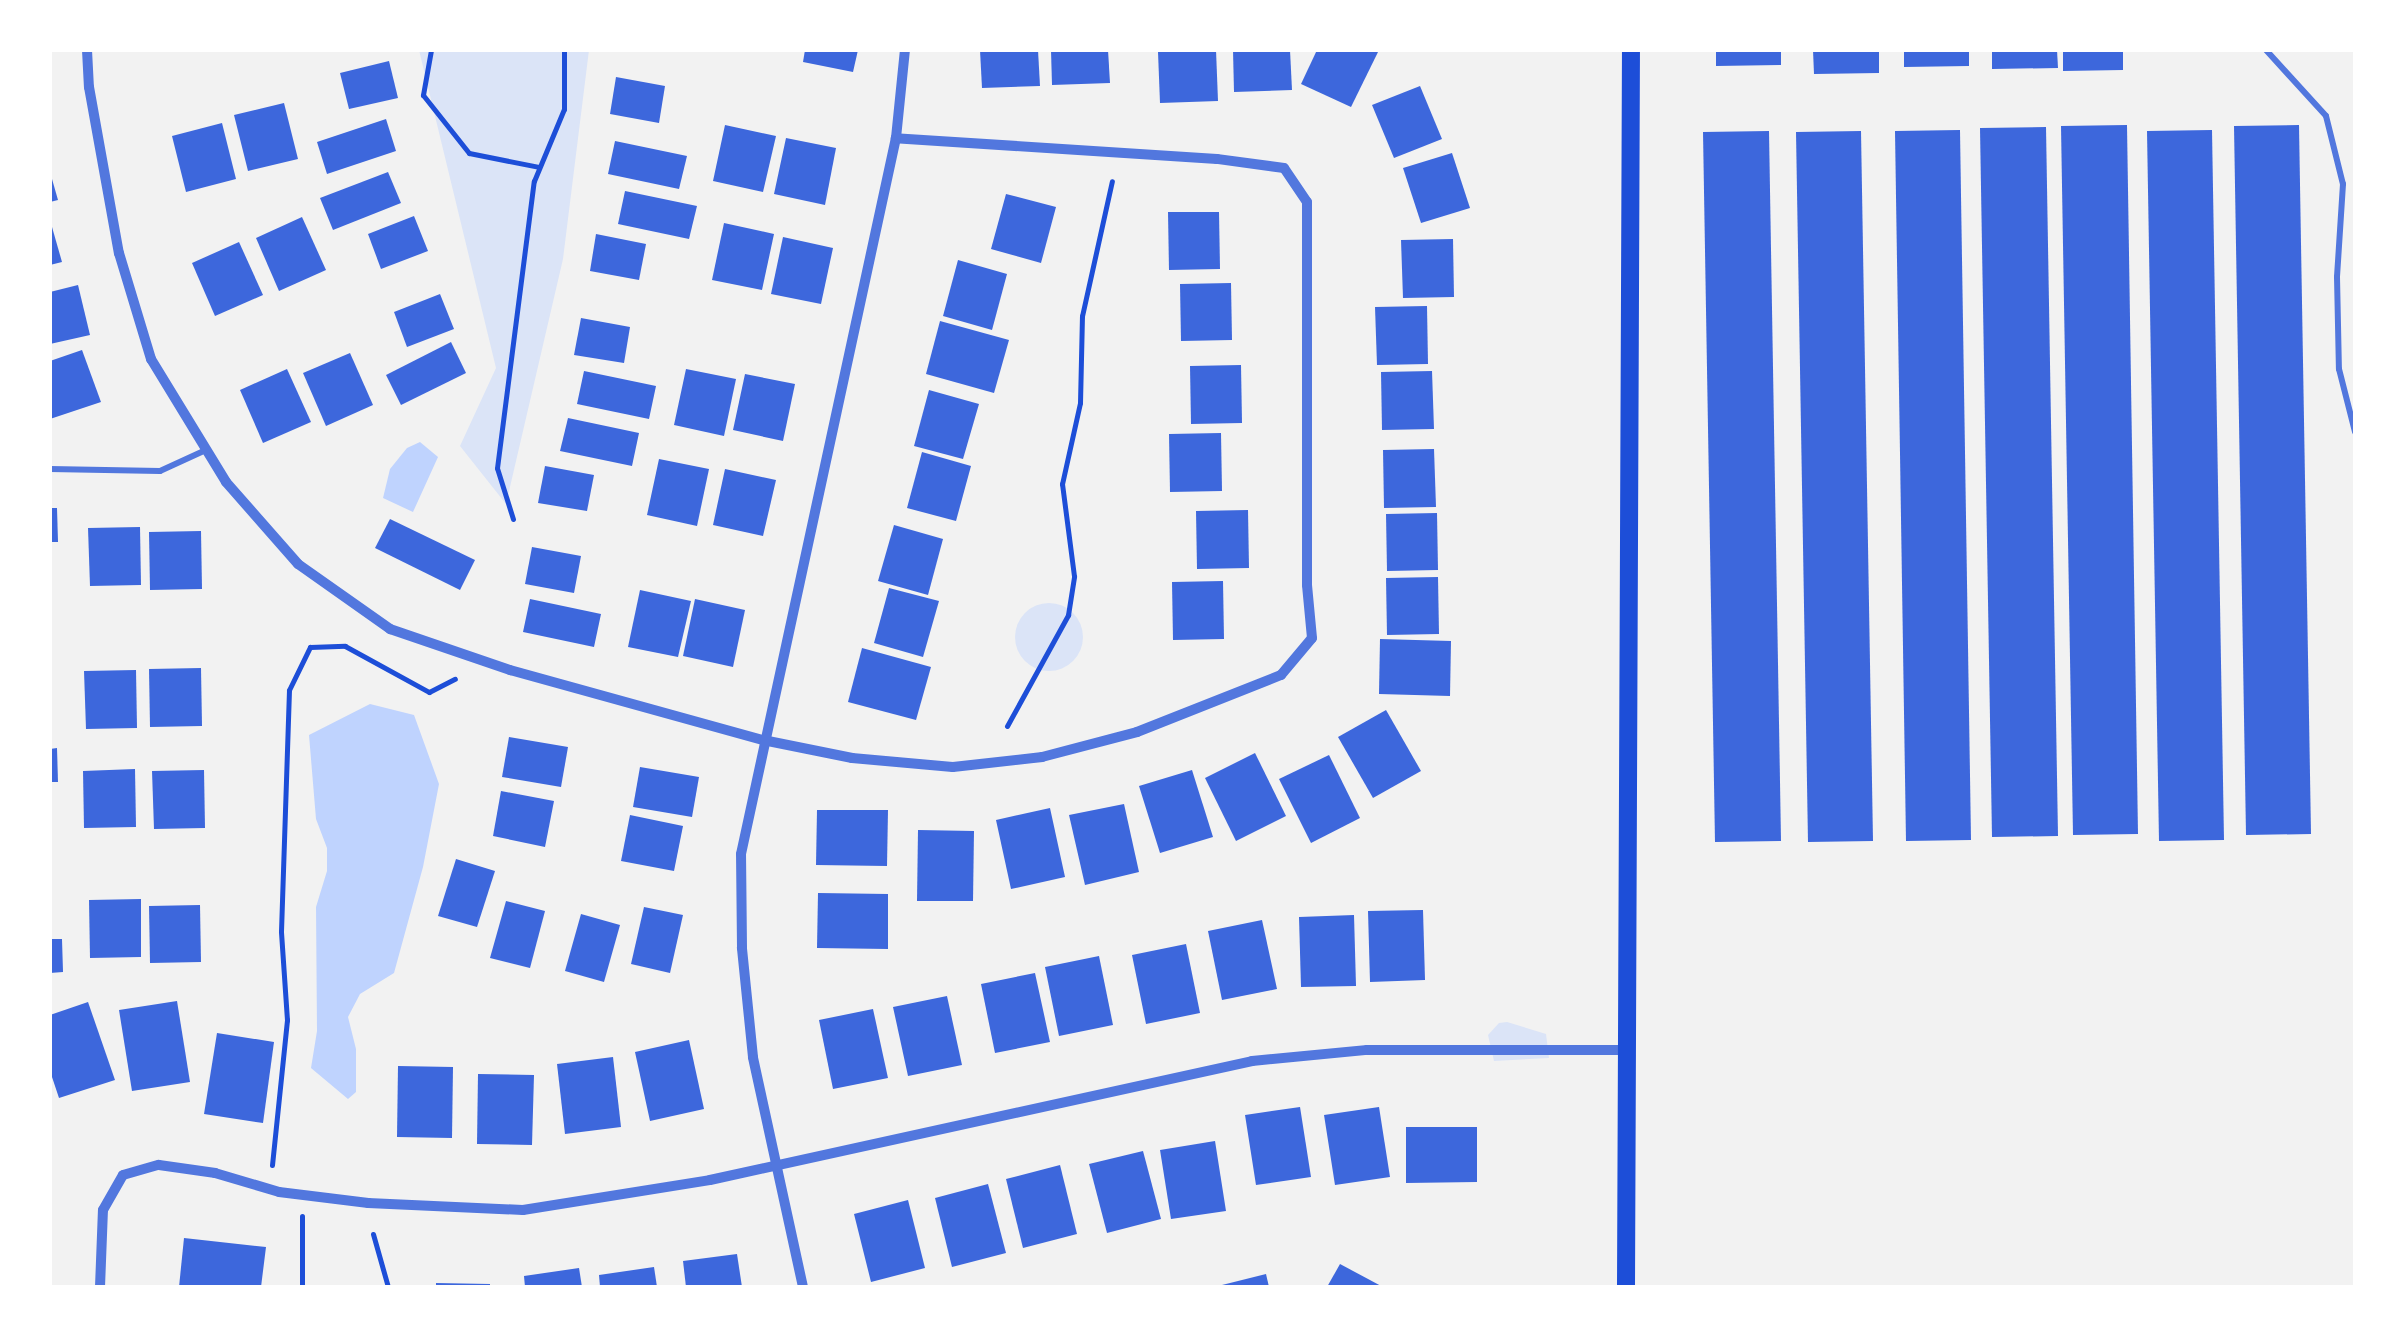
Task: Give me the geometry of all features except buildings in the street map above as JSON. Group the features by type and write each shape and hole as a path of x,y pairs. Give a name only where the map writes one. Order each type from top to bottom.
{"main road":[{"path":"1626,1287 1631,50"}],"street":[{"path":"88,50 89,88 120,254 151,359 226,482 298,564 390,628 510,670 763,740 852,758 953,767 1042,757 1137,732 1228,699 1280,675 1312,638 1307,585 1308,202 1284,168 896,138"},
{"path":"803,1287 753,1057 742,948 741,854 896,138 905,50"},
{"path":"100,1287 103,1210 123,1175 159,1165 215,1173 279,1192 368,1203 523,1210 633,1194 777,1165 1252,1061 1367,1050 1627,1050"}],"lane":[{"path":"2266,50 2326,116 2343,184 2337,277 2339,369 2355,432"},
{"path":"50,469 160,471 206,450"}],"path":[{"path":"431,50 422,95 468,153 540,168"},
{"path":"513,519 498,468 534,181 564,109 564,50"},
{"path":"1007,726 1068,616 1074,576 1062,484 1080,403 1082,316 1112,181"},
{"path":"272,1166 287,1020 280,931 289,690 310,646 345,646 430,692 456,679"},
{"path":"302,1216 302,1287"},
{"path":"373,1234 388,1287"}],"shaded area":[{"path":"419,50 589,50 563,259 506,504 460,446 496,368"},
{"path":"1049,603 1073,613 1083,637 1073,661 1049,671 1025,661 1015,637 1025,613"},
{"path":"1499,1023 1546,1034 1549,1058 1494,1061 1488,1035"}],"water":[{"path":"420,442 438,457 413,512 383,498 390,469 407,448"},
{"path":"370,704 414,715 439,784 423,867 394,973 360,994 348,1017 356,1049 356,1092 348,1099 311,1068 317,1031 316,907 327,871 327,848 316,819 309,735"}]}
